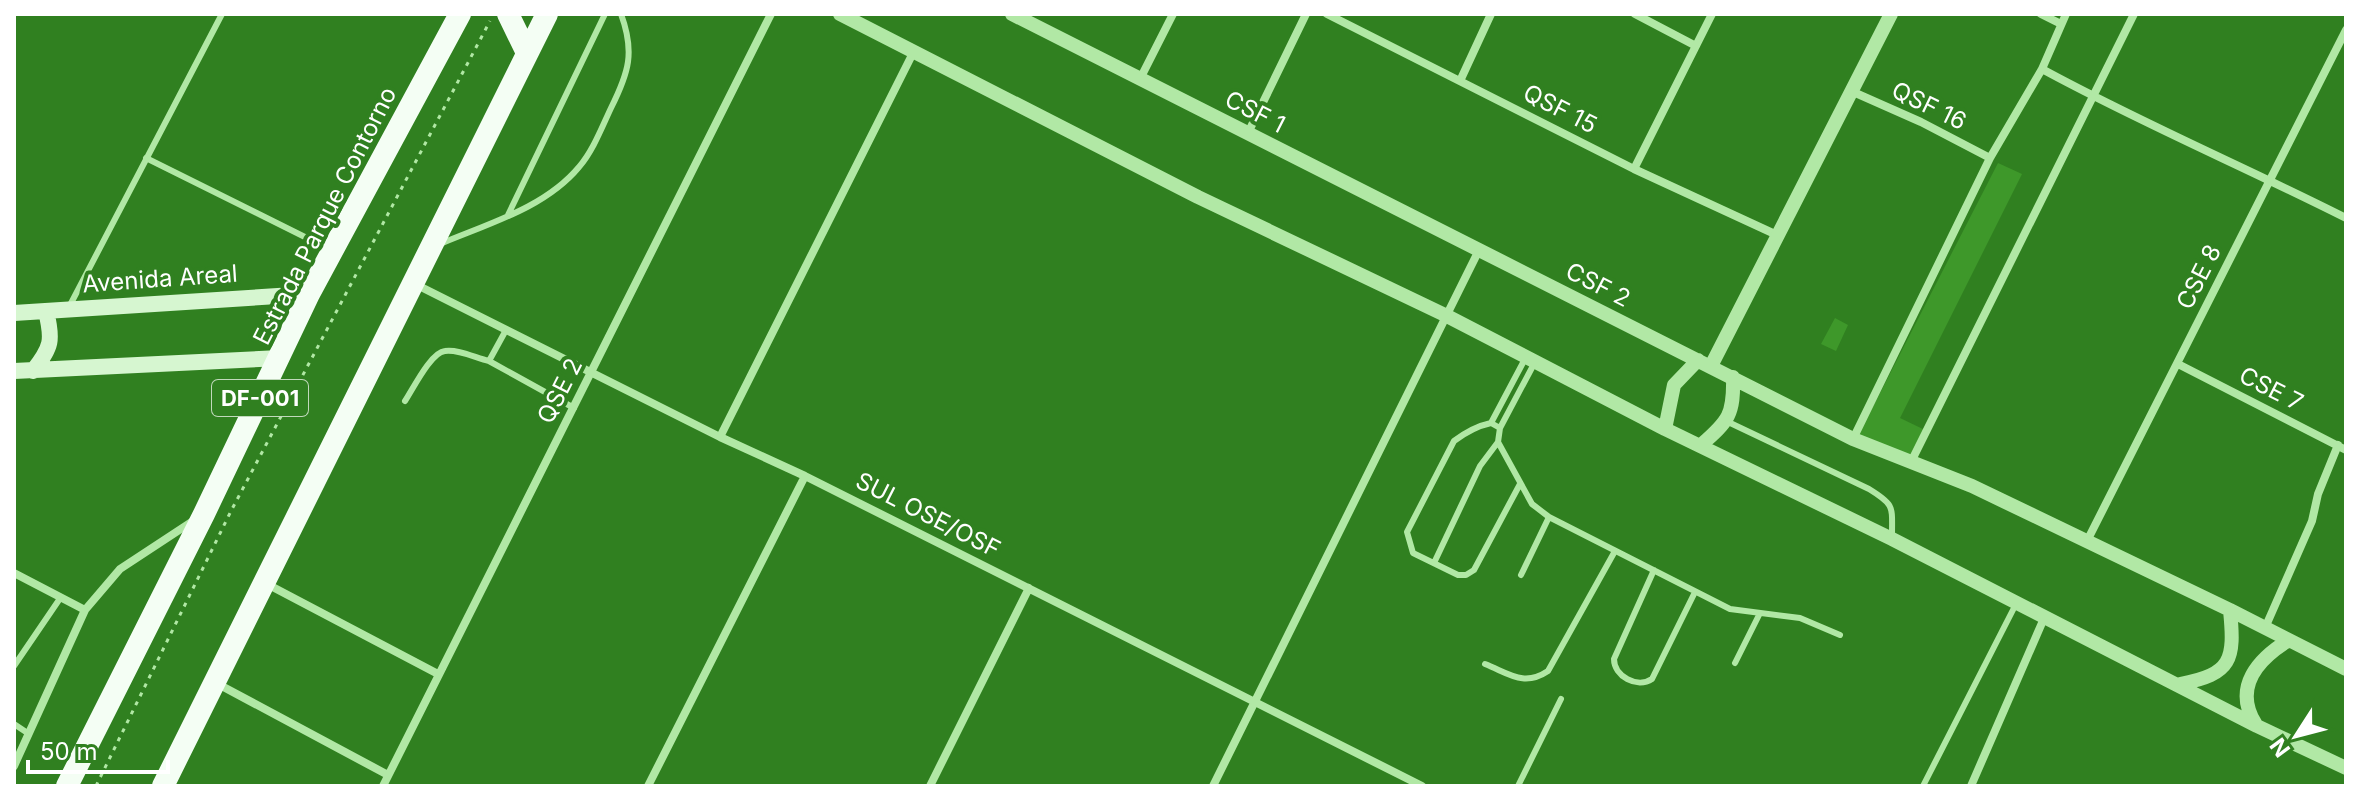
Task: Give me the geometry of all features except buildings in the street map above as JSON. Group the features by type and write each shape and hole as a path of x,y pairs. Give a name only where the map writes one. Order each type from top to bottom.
{"highway":[{"path":"508,14 527,53"},
{"name":"DF-001","path":"163,786 547,14"},
{"name":"Estrada Parque Contorno","path":"67,786 204,514 309,294 460,18"}],"main road":[{"name":"Avenida Areal","path":"14,313 309,294"},
{"path":"33,371 51,345 52,334 46,311"},
{"path":"14,371 280,358"}],"street":[{"name":"QSE 2","path":"383,786 771,14"},
{"name":"CSF 1","path":"1012,14 1479,250"},
{"path":"1140,79 1173,14"},
{"path":"1248,133 1306,14"},
{"name":"QSF 15","path":"1327,14 1634,169 1777,235"},
{"path":"1460,81 1491,14"},
{"path":"1635,14 1696,46"},
{"path":"1634,169 1712,14"},
{"path":"1665,429 1674,385 1704,363 1777,235 1891,14"},
{"path":"2041,14 2061,24"},
{"path":"1853,439 1990,158 2042,69 2066,14"},
{"path":"1911,462 2134,14"},
{"path":"843,15 1198,197 1445,315 1665,429 1892,539 2257,726 2346,768"},
{"name":"CSE 8","path":"2087,541 2346,30"},
{"path":"720,437 914,50"},
{"path":"2042,69 2346,218"},
{"name":"QSF 16","path":"1851,91 1921,122 1990,158"},
{"path":"1213,786 1479,250"},
{"name":"CSF 2","path":"1479,250 1704,363"},
{"name":"SUL OSE/OSF","path":"414,284 720,437 805,476 1422,786"},
{"path":"1704,363 1853,439 1972,486 2346,669"},
{"name":"CSE 7","path":"2178,364 2342,448"},
{"path":"1701,445 1726,421 1734,403 1733,377"},
{"path":"2265,628 2312,521 2318,494 2342,448"},
{"path":"648,786 805,476"},
{"path":"14,766 85,610 120,569 204,514"},
{"path":"14,573 85,610"},
{"path":"264,583 438,674"},
{"path":"930,786 1029,588"},
{"path":"2180,684 2208,679 2222,670 2232,646 2230,610"},
{"path":"1971,786 2045,616"},
{"path":"2257,726 2247,709 2246,689 2262,661 2289,640"},
{"path":"216,683 388,775"}],"lane":[{"path":"67,309 222,14"},
{"path":"508,215 605,14"},
{"path":"433,247 531,205 559,186 580,166 621,88 630,61 628,33 621,14"},
{"path":"146,158 332,251"},
{"path":"489,361 506,330"},
{"path":"405,401 433,358 447,350 489,361 574,408"},
{"path":"1520,484 1474,570 1458,575 1413,553 1407,532 1454,441 1466,431 1491,423 1531,359"},
{"path":"1434,563 1480,466 1498,442 1500,428 1531,359"},
{"path":"1726,421 1887,500 1892,509 1892,539"},
{"path":"1491,423 1500,428"},
{"path":"1498,442 1532,504 1549,517 1730,609 1800,618 1840,635"},
{"path":"1521,575 1549,517"},
{"path":"1485,664 1526,681 1548,671 1615,551"},
{"path":"1654,570 1614,659 1616,671 1621,676 1640,684 1652,679 1695,592"},
{"path":"14,666 61,597"},
{"path":"1923,786 2017,602"},
{"path":"1735,663 1759,615"},
{"path":"1518,786 1561,699"},
{"path":"14,724 29,734"}],"path":[{"path":"96,786 231,511 494,14"}],"green space":[{"path":"1998,163 2022,174 1900,418 1927,431 1911,462 1856,440"},
{"path":"1835,318 1848,325 1836,351 1821,344"}]}
